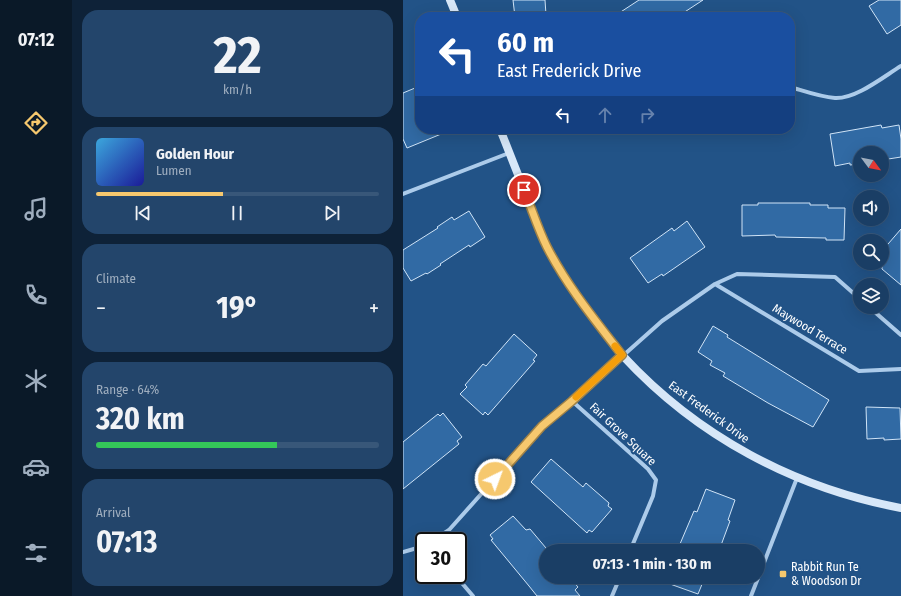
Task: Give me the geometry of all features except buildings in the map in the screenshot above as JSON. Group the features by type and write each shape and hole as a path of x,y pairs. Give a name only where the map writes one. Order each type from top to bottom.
{"street":[{"path":"450,0 455,12"},
{"path":"795,88 835,98 848,96 858,92 901,66"},
{"name":"East Frederick Drive","path":"502,134 547,246 579,299 622,355 662,393 716,434 748,454 797,478 863,500 901,508"},
{"path":"403,194 509,153"},
{"path":"446,532 542,426 662,321 715,284 737,274 835,277 853,293"},
{"name":"Maywood Terrace","path":"715,284 859,371 901,369"},
{"path":"877,314 901,335"},
{"name":"Fair Grove Square","path":"572,401 648,469 656,480 653,496 633,544"},
{"path":"751,596 797,478"},
{"path":"403,552 415,549"},
{"path":"463,584 473,596"},
{"path":"612,596 617,584"}],"slow traffic":[{"path":"576,397 622,355 615,346"}],"place":[{"name":"Rabbit Run Te & Woodson Dr","path":"783,574"}],"route":[{"path":"495,479 542,426 572,401 622,355 564,277 547,246 524,190"}]}
